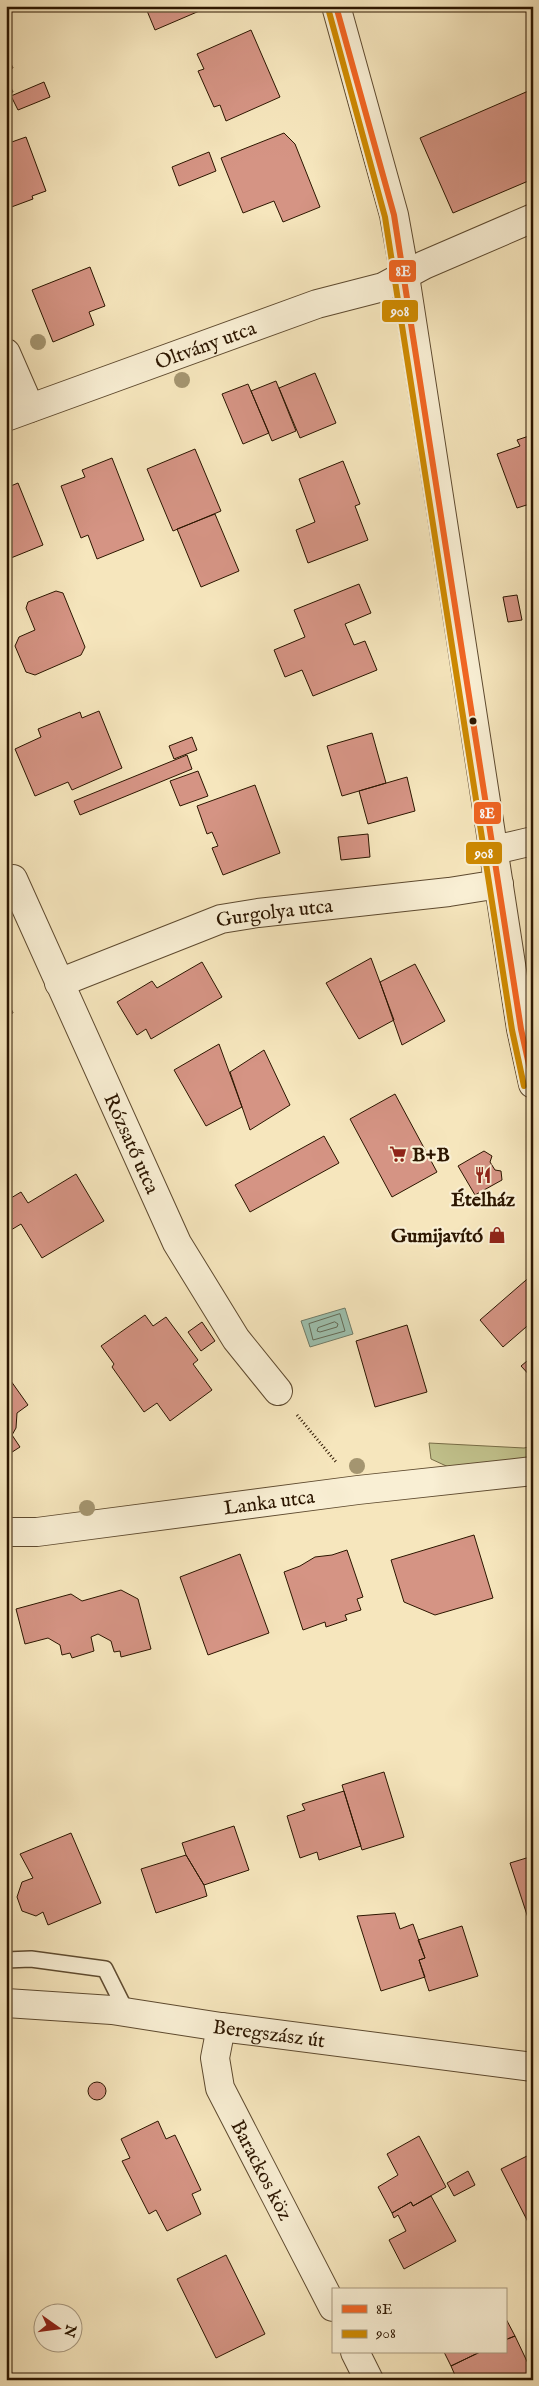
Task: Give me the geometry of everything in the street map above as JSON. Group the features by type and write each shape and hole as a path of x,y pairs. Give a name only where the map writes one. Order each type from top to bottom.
{"street":[{"path":"336,6 394,214 521,1028 533,1084"},
{"name":"Oltvány utca","path":"18,412 316,304 383,287 424,266 533,218"},
{"path":"6,353 18,412"},
{"path":"494,850 533,841"},
{"name":"Rózsatő utca","path":"13,879 58,983 177,1243 236,1339 278,1391"},
{"name":"Gurgolya utca","path":"58,983 221,920 258,913 449,892 499,884"},
{"name":"Lanka utca","path":"6,1532 37,1532 358,1490 533,1472"},
{"name":"Beregszász út","path":"6,2003 127,2013 533,2067"},
{"name":"Barackos köz","path":"221,2027 215,2058 220,2088 332,2305"},
{"path":"356,2354 369,2380"}],"lane":[{"path":"6,1960 31,1960 104,1968 127,2013"}],"path":[{"path":"278,1391 358,1490"}],"green space":[{"path":"429,1443 524,1448 533,1446 533,1462 455,1470 431,1459"}],"water":[{"path":"345,1308 353,1334 310,1347 301,1321"}],"building":[{"path":"145,6 211,6 155,30"},
{"path":"251,30 280,97 226,121 220,105 214,107 198,71 204,69 197,54"},
{"path":"6,53 13,68 6,71"},
{"path":"6,77 13,92 6,95"},
{"path":"44,82 50,97 18,110 11,96"},
{"path":"533,89 533,179 453,213 420,138"},
{"path":"284,133 295,144 320,207 283,222 274,201 243,213 221,158"},
{"path":"26,137 46,191 32,196 33,199 6,209 6,144"},
{"path":"209,152 216,171 179,186 172,167"},
{"path":"90,267 105,306 89,312 94,325 53,342 32,290"},
{"path":"315,373 336,423 300,438 279,388"},
{"path":"276,381 296,431 272,441 251,391"},
{"path":"248,384 269,433 243,444 222,394"},
{"path":"532,435 533,503 517,508 497,454 520,446 517,440"},
{"path":"195,449 221,511 173,531 147,469"},
{"path":"112,458 144,540 97,559 88,535 81,538 61,486 85,477 82,470"},
{"path":"343,461 360,504 355,506 368,540 308,563 296,530 315,522 299,479"},
{"path":"18,483 43,545 6,560 6,488"},
{"path":"215,514 239,571 201,587 177,529"},
{"path":"359,584 371,613 345,624 354,645 365,641 377,670 313,696 302,670 285,677 274,650 305,637 294,610"},
{"path":"56,591 63,593 85,647 81,655 35,675 26,672 15,646 19,637 35,630 26,608 28,602"},
{"path":"517,595 522,620 508,622 503,597"},
{"path":"533,691 533,706 529,692"},
{"path":"99,711 122,768 72,790 68,782 35,796 15,749 41,737 38,729 80,712 82,718"},
{"path":"372,733 386,783 342,796 327,746"},
{"path":"192,737 197,750 174,759 169,746"},
{"path":"187,755 192,769 80,815 74,801"},
{"path":"198,771 208,796 180,806 170,781"},
{"path":"407,777 415,811 368,824 359,791"},
{"path":"255,785 280,853 223,875 212,848 218,846 212,832 207,834 197,806"},
{"path":"368,834 370,857 341,860 338,837"},
{"path":"371,958 394,1020 359,1039 326,983"},
{"path":"202,962 222,997 151,1039 146,1029 137,1035 117,1002 152,981 157,988"},
{"path":"415,964 445,1021 402,1045 380,982"},
{"path":"6,997 13,1013 6,1016"},
{"path":"219,1044 242,1107 206,1126 174,1070"},
{"path":"264,1050 290,1105 250,1130 230,1072"},
{"name":"B+B","path":"395,1094 437,1172 392,1197 350,1119"},
{"path":"324,1136 339,1163 250,1212 235,1185"},
{"name":"Ételház","path":"484,1151 492,1156 490,1162 495,1170 501,1171 502,1180 475,1195 458,1166"},
{"path":"76,1174 104,1221 42,1258 21,1224 11,1230 6,1221 6,1201 21,1192 28,1203"},
{"path":"533,1274 533,1321 503,1347 480,1320"},
{"path":"145,1315 153,1326 166,1317 198,1360 193,1364 212,1390 170,1421 157,1403 144,1412 112,1367 114,1364 101,1346"},
{"path":"202,1322 215,1341 201,1351 188,1332"},
{"path":"407,1325 427,1392 375,1407 356,1341"},
{"path":"533,1356 533,1379 521,1366"},
{"path":"6,1374 28,1405 17,1413 16,1428 12,1435 20,1447 6,1456"},
{"path":"474,1535 493,1598 435,1615 404,1602 391,1560"},
{"path":"533,1547 533,1564 529,1554"},
{"path":"347,1550 363,1597 357,1599 361,1610 345,1615 347,1620 326,1627 325,1622 303,1630 284,1572 300,1566 315,1557 332,1555"},
{"path":"240,1554 269,1633 208,1655 180,1577"},
{"path":"121,1590 138,1599 151,1649 121,1657 120,1651 114,1652 111,1641 98,1634 91,1637 94,1651 72,1658 70,1653 62,1655 60,1645 48,1638 25,1644 16,1609 71,1594 82,1601"},
{"path":"384,1772 404,1837 362,1850 342,1785"},
{"path":"344,1791 361,1846 319,1860 317,1852 300,1858 287,1816 305,1810 302,1804"},
{"path":"234,1826 249,1870 204,1885 186,1855 182,1843"},
{"path":"71,1833 101,1903 48,1925 43,1912 36,1916 22,1911 17,1897 22,1882 33,1878 20,1854"},
{"path":"186,1855 204,1885 207,1896 156,1913 141,1869"},
{"path":"533,1856 533,1923 530,1924 510,1863"},
{"path":"395,1913 400,1929 413,1924 425,1958 419,1960 425,1977 381,1991 357,1916"},
{"path":"462,1926 478,1976 429,1991 419,1960 425,1958 418,1940"},
{"path":"97,2082 103,2085 106,2091 103,2097 97,2100 91,2097 88,2091 91,2085"},
{"path":"158,2121 166,2139 175,2135 201,2190 192,2194 201,2214 167,2231 156,2210 149,2214 122,2161 130,2158 121,2139"},
{"path":"419,2136 446,2187 413,2206 411,2202 392,2213 378,2187 398,2175 387,2154"},
{"path":"531,2154 533,2158 533,2220 528,2222 501,2169"},
{"path":"468,2171 475,2185 454,2196 447,2183"},
{"path":"431,2196 456,2241 404,2269 389,2240 406,2231 398,2215 394,2218 392,2213 411,2202 413,2206"},
{"path":"226,2255 265,2334 216,2358 177,2279"},
{"path":"506,2319 515,2336 506,2340"},
{"path":"515,2336 533,2374 533,2380 457,2380 451,2366 476,2354 506,2354 506,2340"},
{"path":"445,2354 476,2354 451,2366"}],"transit line":[{"name":"8E","path":"336,6 394,215 521,1029 533,1083"},
{"name":"908","path":"328,8 385,217 512,1030 524,1086"}],"place":[{"name":"B+B","path":"398,1154"},
{"name":"Ételház","path":"483,1175"},
{"name":"Gumijavító","path":"497,1235"}]}
